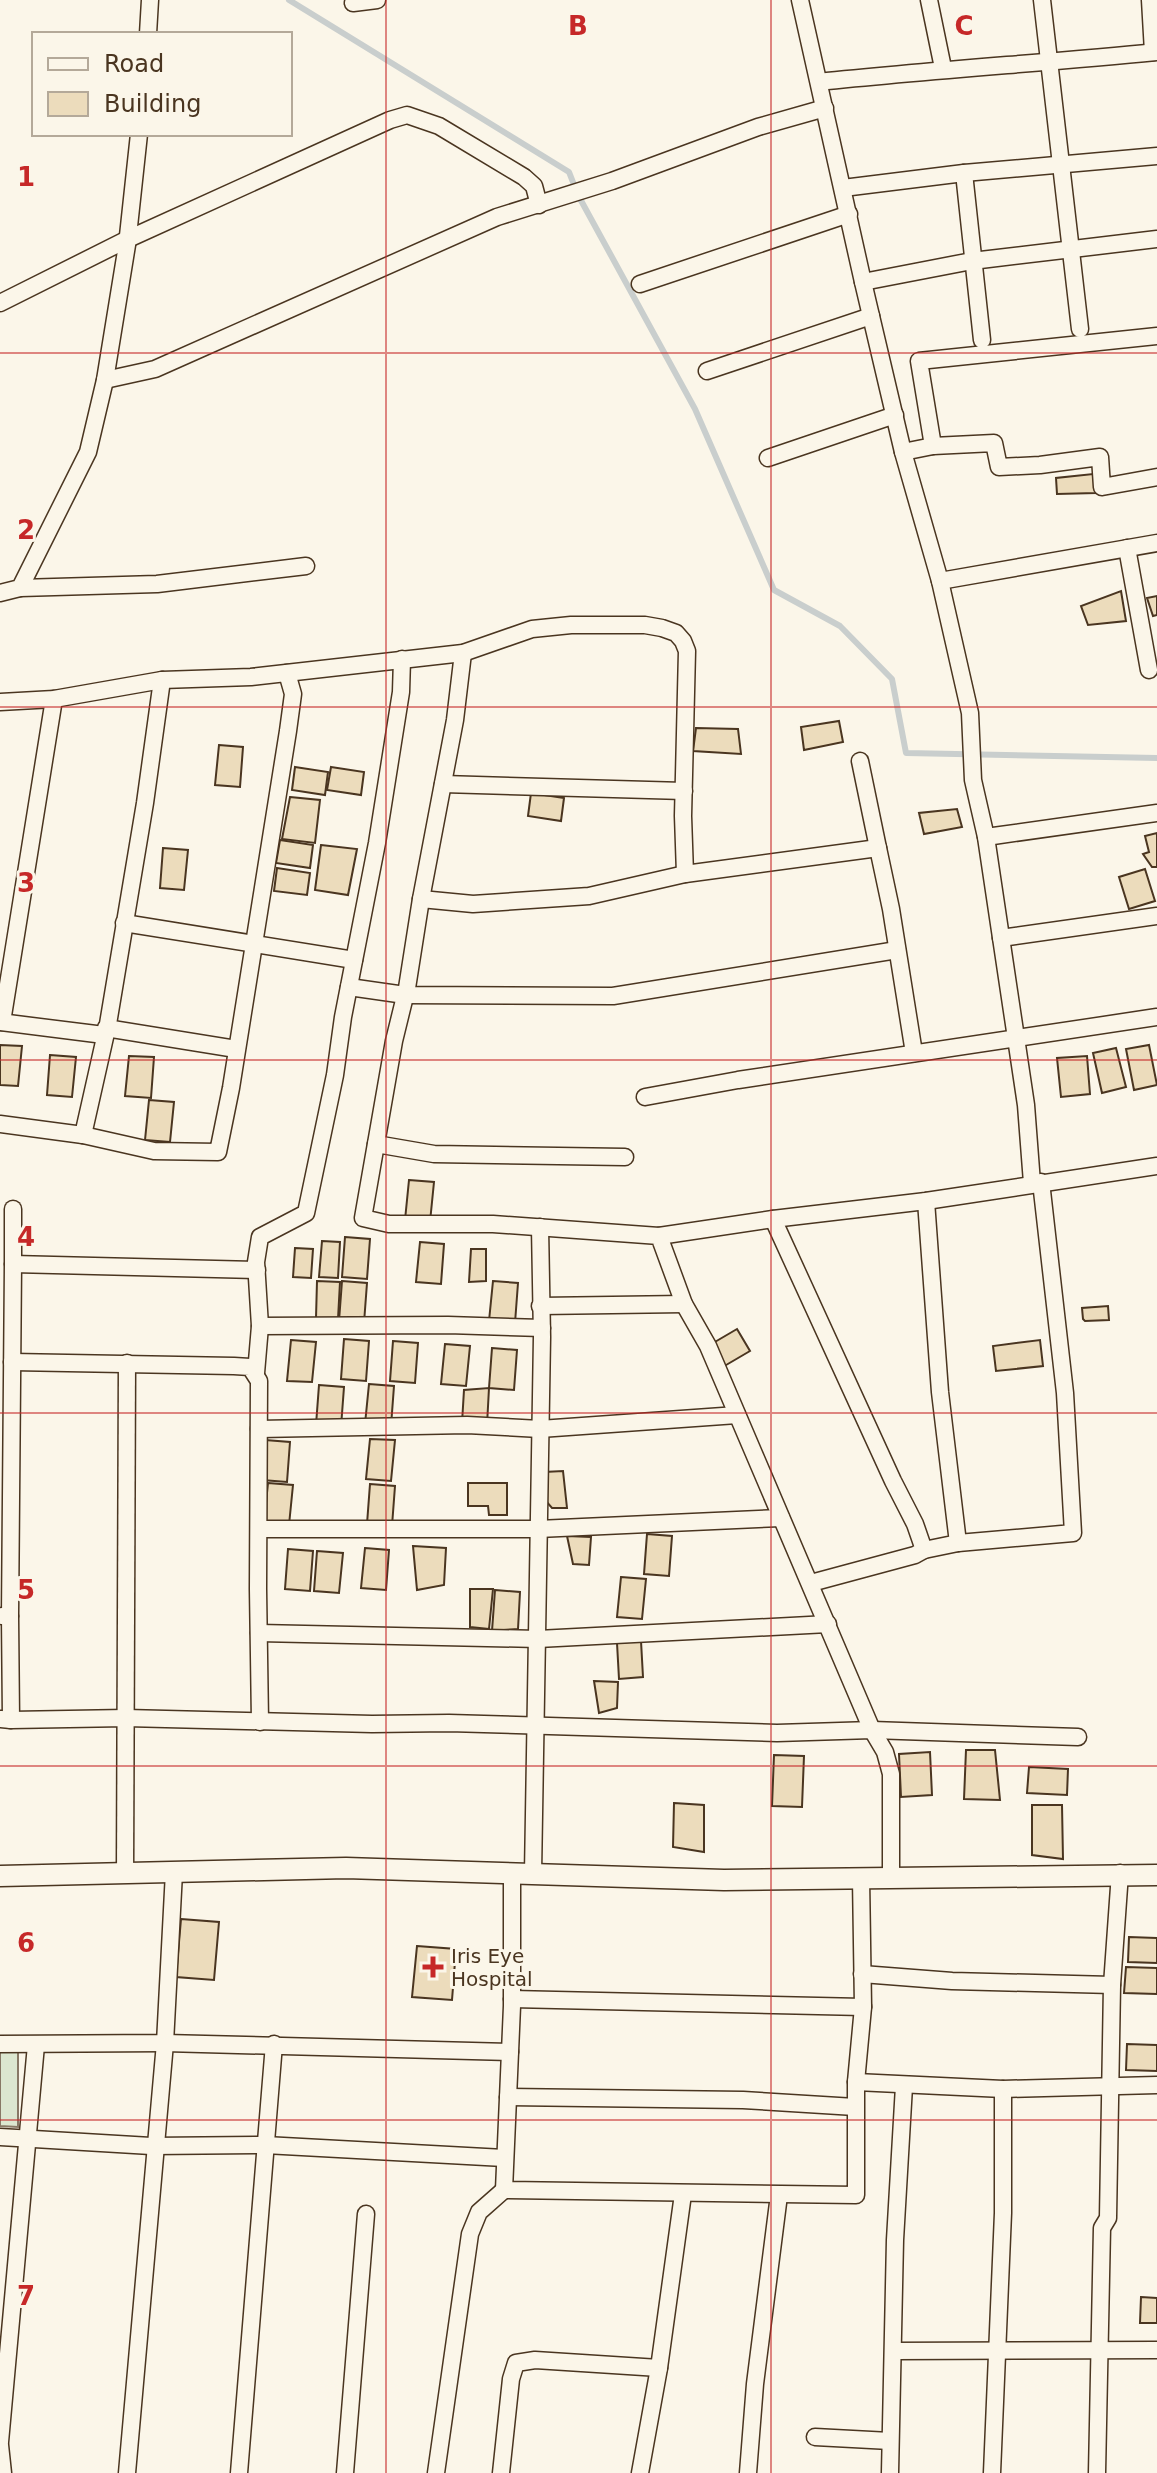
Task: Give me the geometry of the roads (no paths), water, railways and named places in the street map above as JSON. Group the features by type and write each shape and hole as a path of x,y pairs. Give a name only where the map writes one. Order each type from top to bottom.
{"street":[{"path":"148,32 150,0"},
{"path":"353,3 377,0"},
{"path":"800,0 903,452 940,581 970,713 973,780 986,837 1065,1393 1073,1533 958,1543 811,1583"},
{"path":"929,0 943,68"},
{"path":"1042,0 1080,329"},
{"path":"819,82 943,68 1051,63 1155,52 1150,0"},
{"path":"105,380 155,369 497,217 612,181 758,127 825,108"},
{"path":"0,303 128,239 407,115 439,126 510,167 534,186 539,205"},
{"path":"20,588 88,452 105,380 128,239 139,136"},
{"path":"843,188 964,173 1157,156"},
{"path":"964,173 982,340"},
{"path":"640,284 849,214"},
{"path":"863,282 972,261 1157,239"},
{"path":"707,371 871,316"},
{"path":"933,446 919,361 1157,336"},
{"path":"768,458 895,415"},
{"path":"903,452 933,446 994,443 999,467 1100,457 1102,487 1157,477"},
{"path":"940,581 1157,543"},
{"path":"1127,548 1149,670"},
{"path":"0,593 20,588 157,584 306,566"},
{"path":"0,702 54,699 162,680 287,673 463,653 532,629 571,625 645,625 676,633 687,651 685,874"},
{"path":"463,653 455,720 363,1218 389,1224 540,1227 659,1236 926,1201 1157,1166"},
{"path":"256,1373 260,1326 257,1270 260,1237 306,1213 335,1075 393,747 402,659"},
{"path":"0,1124 83,1135 154,1151 218,1152 255,944 293,694 287,673"},
{"path":"83,1135 105,1031 145,803 162,680"},
{"path":"54,699 1,1022 105,1031 236,1049"},
{"path":"860,761 914,1053"},
{"path":"443,784 684,791"},
{"path":"986,837 1157,813"},
{"path":"421,899 473,904 589,896 685,874 878,848"},
{"path":"1001,938 1157,916"},
{"path":"124,923 354,960"},
{"path":"349,987 405,995 613,996 897,950"},
{"path":"645,1097 1157,1017"},
{"path":"376,1144 434,1154 625,1157"},
{"path":"926,1201 940,1392 958,1543"},
{"path":"13,1209 5,1720 126,1718 537,1725 777,1733 872,1730 1078,1737"},
{"path":"773,1219 915,1524 924,1550"},
{"path":"533,1874 542,1328 540,1227"},
{"path":"659,1236 684,1304 708,1346 872,1730 885,1752 891,1774 891,1878"},
{"path":"13,1264 257,1270"},
{"path":"540,1306 684,1304"},
{"path":"260,1326 542,1328"},
{"path":"12,1362 250,1367 256,1373 259,1381 260,1722"},
{"path":"125,1873 127,1363"},
{"path":"259,1429 467,1425 540,1429 737,1415"},
{"path":"259,1529 538,1529 781,1518"},
{"path":"259,1633 538,1639 828,1624"},
{"path":"0,1876 346,1868 724,1880 1120,1873 1157,1875"},
{"path":"127,2473 165,2043 174,1872"},
{"path":"504,2190 512,1999 512,1873"},
{"path":"1097,2473 1102,2228 1108,2218 1112,1985 1120,1873"},
{"path":"436,2473 470,2234 479,2212 504,2190 856,2195 855,2107 863,2007 861,1878"},
{"path":"862,1974 952,1981 1112,1985"},
{"path":"512,1999 863,2007"},
{"path":"0,2044 274,2044 510,2052"},
{"path":"239,2473 274,2044"},
{"path":"3,2473 0,2444 4,2349 18,2241 36,2045"},
{"path":"856,2082 1003,2089 1157,2085"},
{"path":"890,2473 895,2240 904,2086"},
{"path":"992,2473 1003,2213 1003,2089"},
{"path":"508,2097 743,2100 855,2107"},
{"path":"0,2137 156,2146 265,2145 504,2158"},
{"path":"640,2473 659,2368 683,2194"},
{"path":"748,2473 755,2384 779,2195"},
{"path":"345,2473 366,2214"},
{"path":"0,2241 18,2241"},
{"path":"894,2351 1157,2350"},
{"path":"501,2473 511,2379 516,2363 535,2360 659,2368"},
{"path":"815,2437 890,2441"}],"waterway":[{"path":"289,0 569,172 578,195 695,409 774,590 840,626 892,679 906,753 1157,758"}],"place":[{"name":"Iris Eye Hospital","path":"433,1967"}]}
